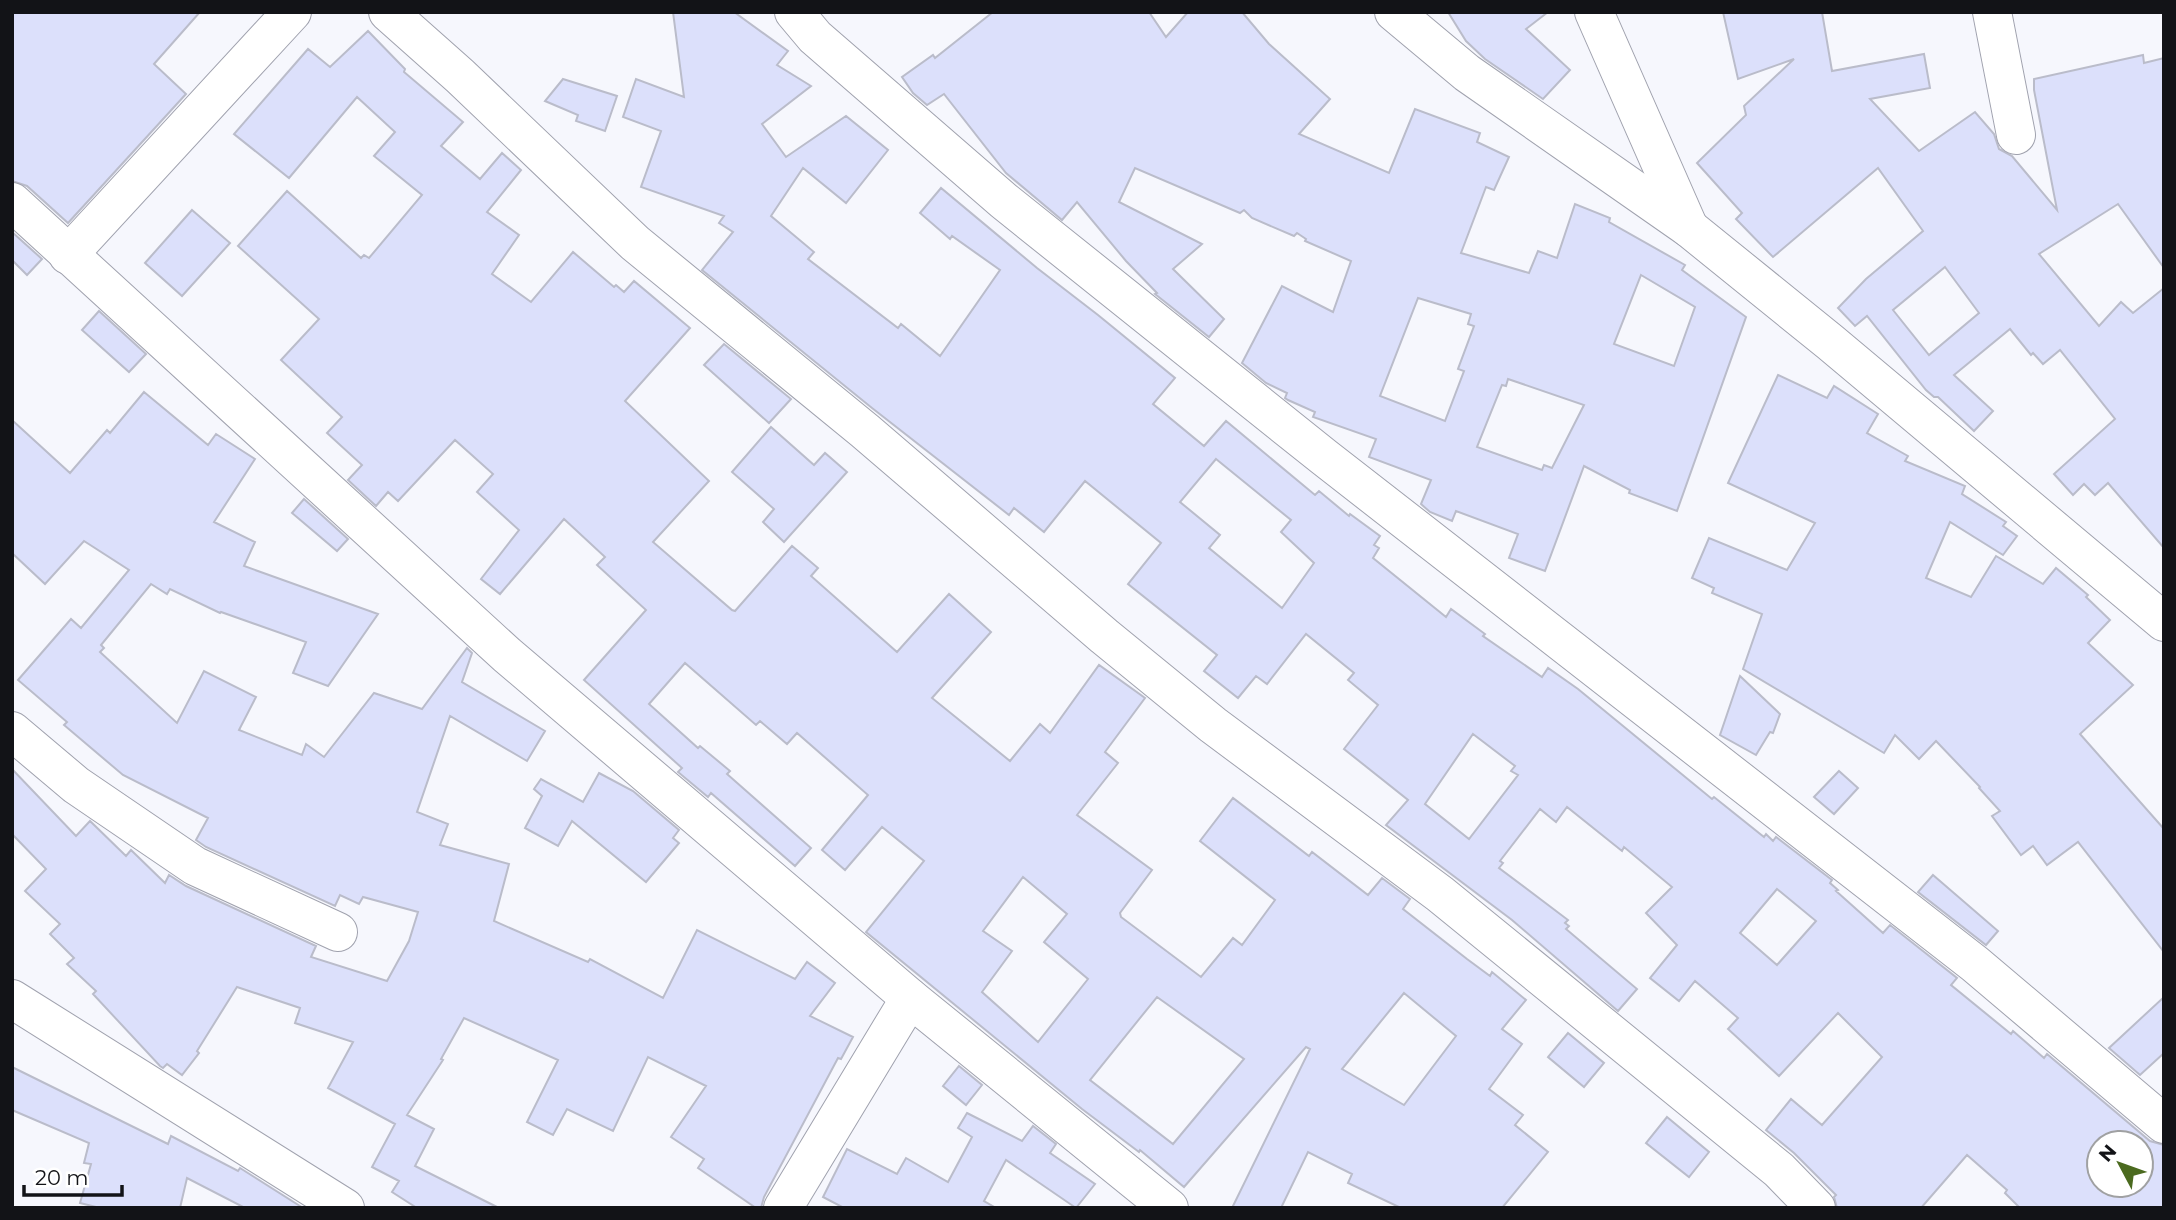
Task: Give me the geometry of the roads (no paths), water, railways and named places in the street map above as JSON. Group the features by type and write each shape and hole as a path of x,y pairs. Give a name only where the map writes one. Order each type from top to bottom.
{"street":[{"path":"68,255 292,12"},
{"path":"388,12 460,76 635,243 865,431 1104,636 1213,725 1440,894 1779,1170 1816,1208"},
{"path":"794,12 815,37 1004,201 1324,457 1975,964 2164,1124"},
{"path":"1394,12 1467,73 1689,228 1830,342 2164,622"},
{"path":"1594,12 1689,228"},
{"path":"1992,12 2016,135"},
{"path":"12,202 507,655 910,998 1169,1208"},
{"path":"12,731 76,785 195,866 338,932"},
{"path":"783,1208 910,998"},
{"path":"12,999 345,1208"}]}
